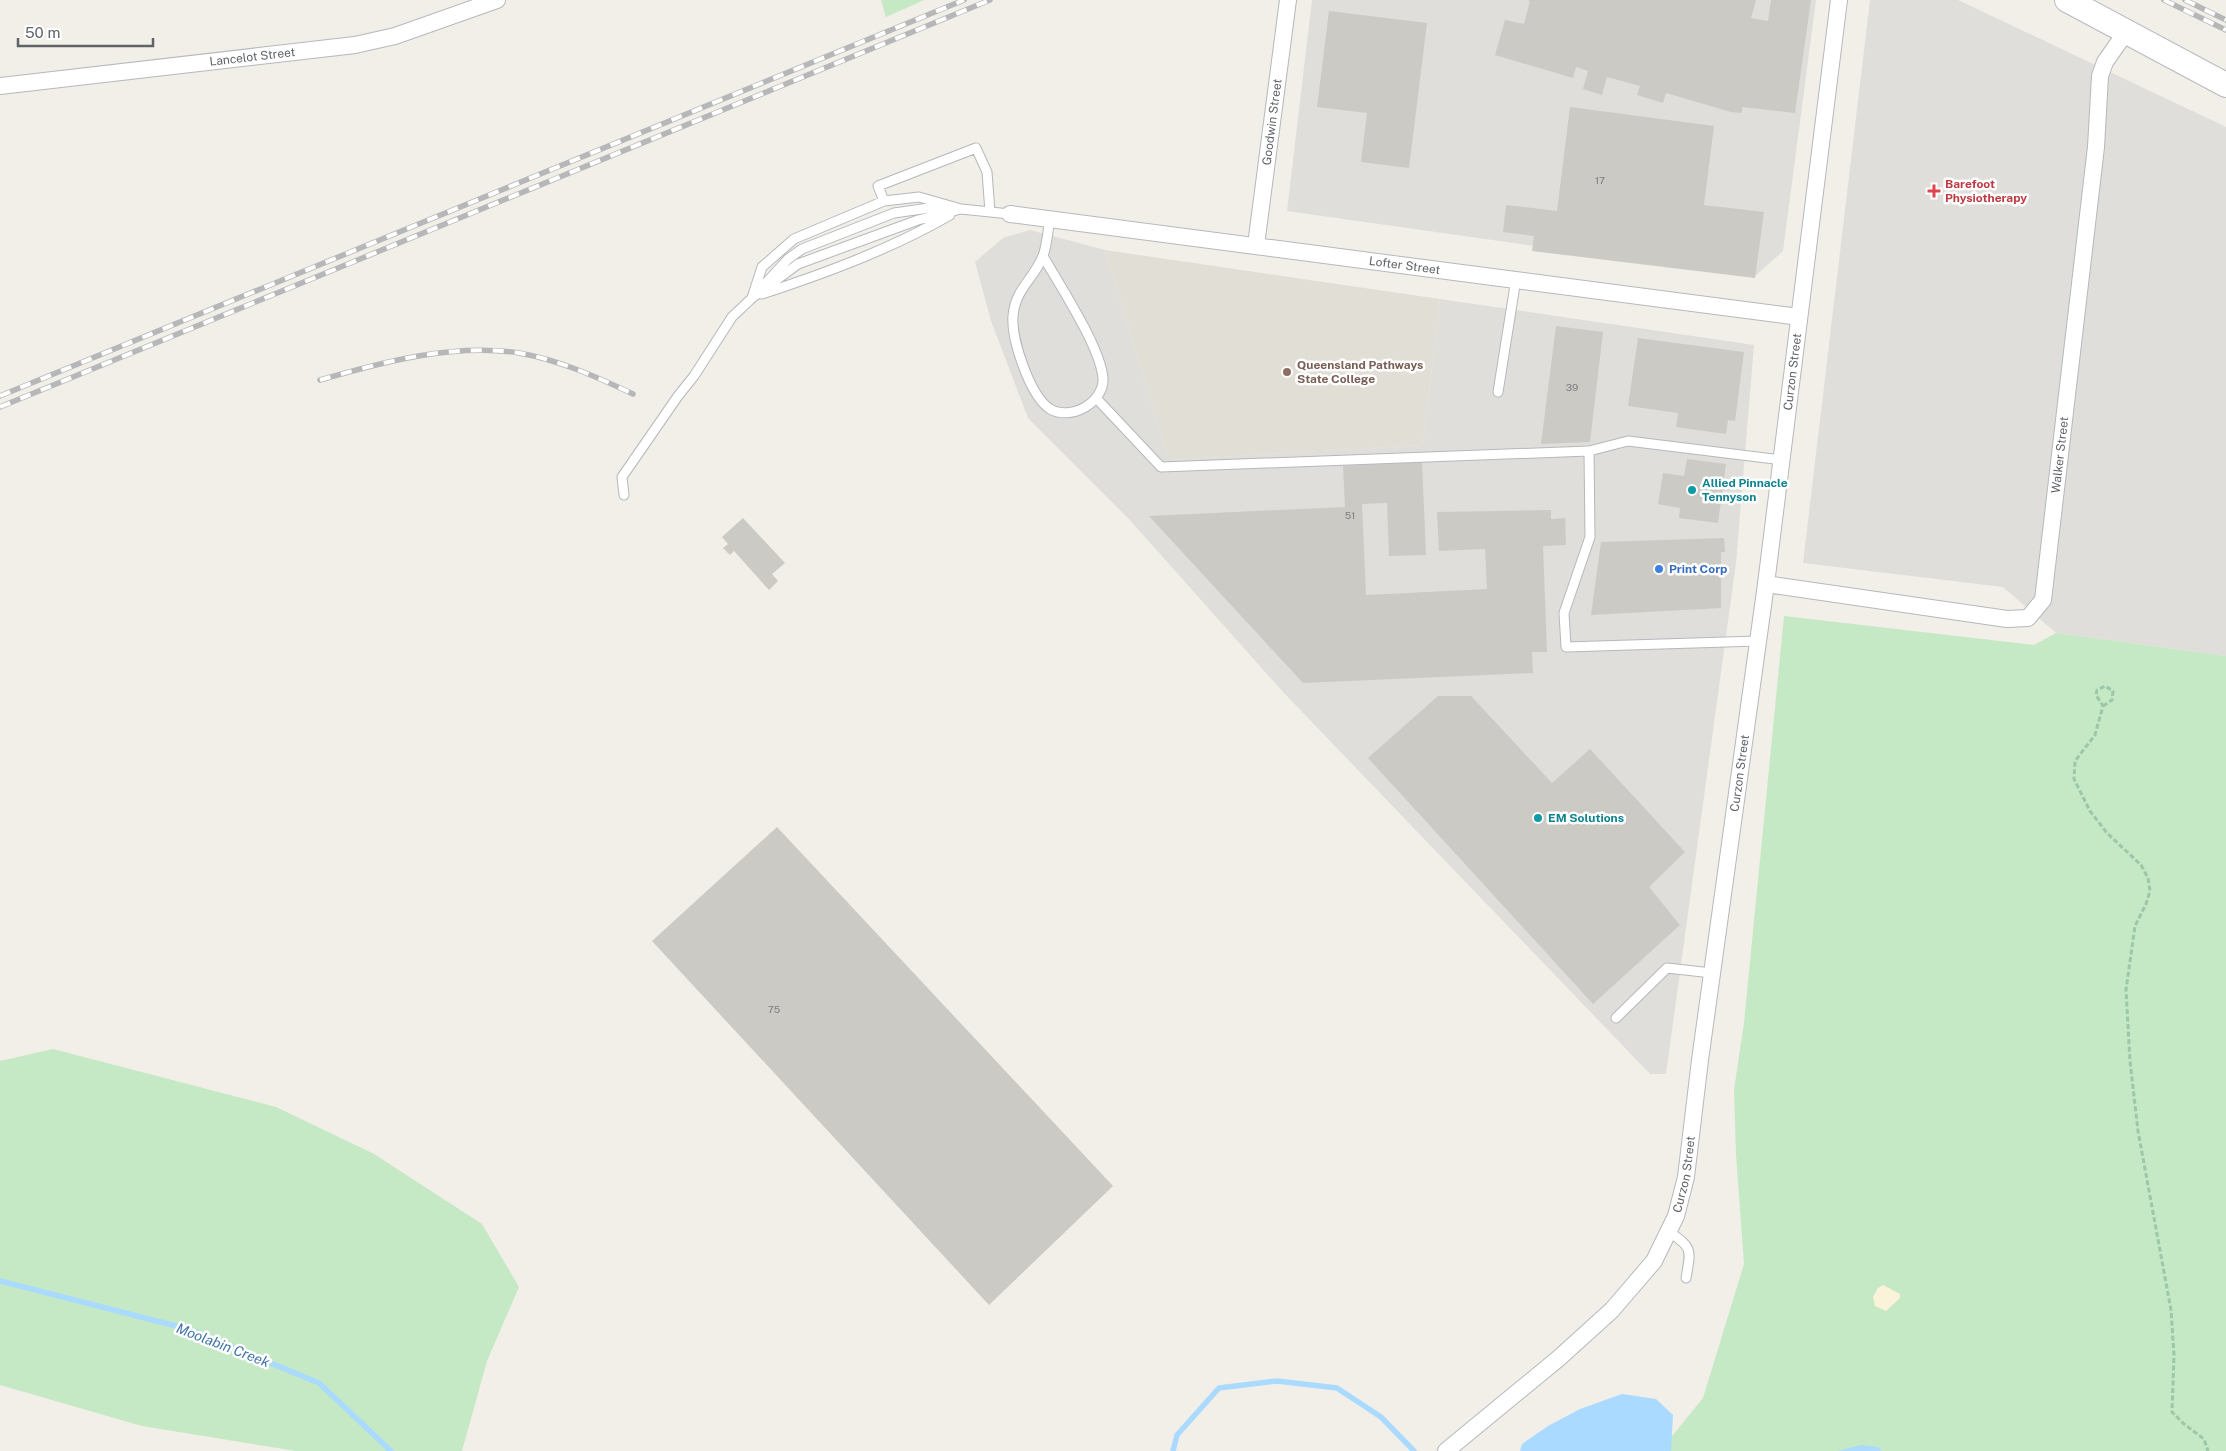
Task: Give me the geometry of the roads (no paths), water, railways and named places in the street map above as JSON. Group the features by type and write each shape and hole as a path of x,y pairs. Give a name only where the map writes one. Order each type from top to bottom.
{"main road":[{"path":"2067,0 2226,85"}],"street":[{"name":"Lancelot Street","path":"0,86 355,46 395,36 497,0"},
{"name":"Goodwin Street","path":"1256,245 1288,0"},
{"name":"Curzon Street","path":"1446,1451 1559,1358 1612,1310 1654,1261 1676,1216 1686,1177 1712,973 1766,584 1839,0"},
{"name":"Walker Street","path":"1766,584 2007,619 2028,618 2043,600 2096,147 2100,76 2105,62 2126,32"},
{"name":"Lofter Street","path":"1010,214 1799,317"}],"lane":[{"path":"884,201 878,186 976,148 987,172 990,212"},
{"path":"752,298 762,267 794,239 884,201 919,197 961,209"},
{"path":"624,495 622,477 694,376 732,317 788,260 802,249 894,213 929,208 1010,214"},
{"path":"752,298 798,264 918,220 961,209"},
{"path":"752,298 807,279 914,235 961,209"},
{"path":"1043,256 1098,354 1103,380 1097,399 1082,408 1064,413 1051,409 1041,401 1033,387 1014,337 1013,316 1017,294 1043,256 1050,218"},
{"path":"1498,392 1516,279"},
{"path":"1097,399 1161,467 1589,451 1628,442 1782,460"},
{"path":"1589,451 1590,537 1564,613 1566,647 1758,641"},
{"path":"1616,1018 1667,968 1712,973"},
{"path":"1668,1231 1686,1243 1690,1254 1686,1278"}],"water":[{"path":"1622,1394 1656,1399 1673,1415 1671,1451 1520,1451 1522,1444 1548,1426 1580,1409"},
{"path":"1861,1445 1878,1447 1882,1451 1838,1451"}],"waterway":[{"name":"Moolabin Creek","path":"0,1281 188,1329 319,1383 391,1451"},
{"name":"Moolabin Creek","path":"1173,1451 1177,1435 1219,1388 1277,1381 1337,1388 1381,1417 1414,1451"}],"railway":[{"path":"0,396 964,0"},
{"path":"0,407 990,0"},
{"path":"2164,0 2226,30"},
{"path":"2185,0 2226,20"},
{"path":"320,380 418,356 469,350 494,351 519,353 549,360 592,375 633,394"}],"place":[{"name":"Barefoot Physiotherapy","path":"1934,191"},
{"name":"Queensland Pathways State College","path":"1287,372"},
{"name":"Allied Pinnacle Tennyson","path":"1692,490"},
{"name":"Print Corp","path":"1659,569"},
{"name":"EM Solutions","path":"1538,818"}]}
